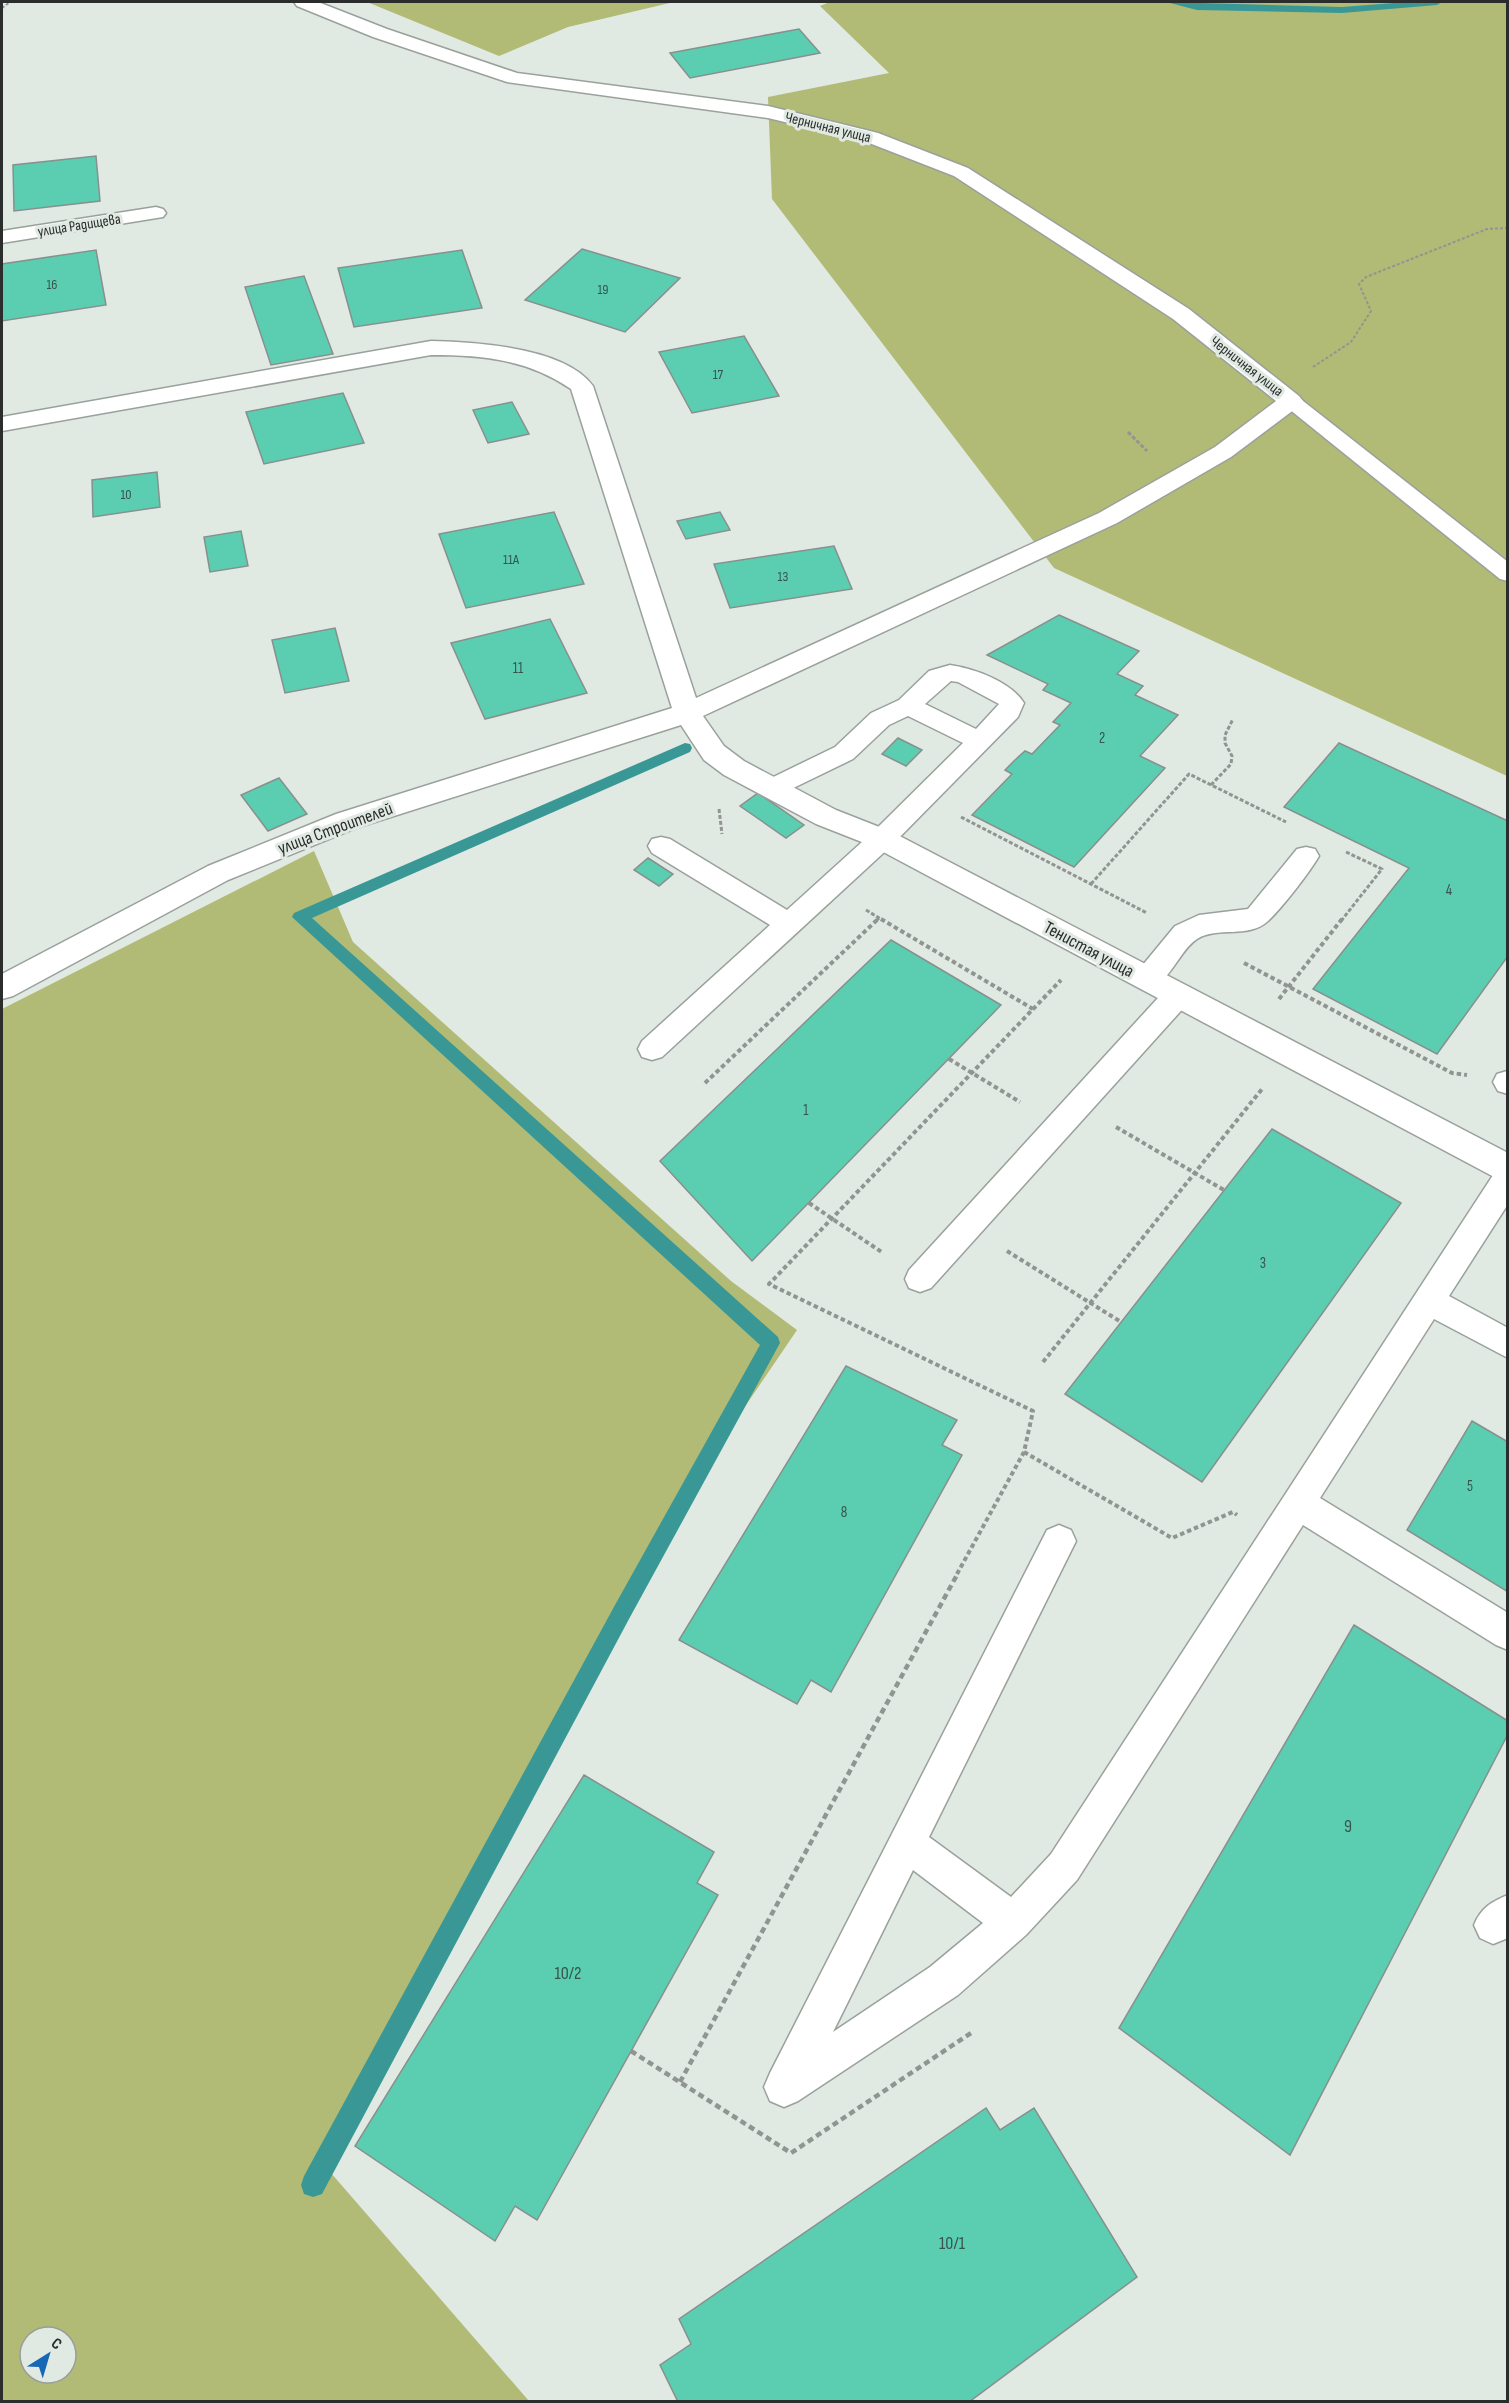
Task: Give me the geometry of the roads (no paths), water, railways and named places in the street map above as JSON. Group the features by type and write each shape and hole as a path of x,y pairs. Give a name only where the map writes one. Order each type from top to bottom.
{"street":[{"name":"Черничная улица","path":"303,2 380,33 514,78 768,112 871,137 961,172 1181,314 1291,401"},
{"name":"улица Радищева","path":"2,237 156,213"},
{"name":"Тенистая улица","path":"2,424 431,348 502,352 562,370 581,386 687,713 714,753 734,768 826,817 882,839 1508,1170"},
{"name":"улица Строителей","path":"2,988 218,873 346,821 687,713 1108,518 1223,452 1291,401"}],"lane":[{"path":"1291,401 1508,574"},
{"path":"652,1049 882,839 1009,711 1012,703 1005,695 963,675 950,673 938,677 908,706 880,719 844,753 772,788"},
{"path":"908,706 980,741"},
{"path":"661,846 789,924"},
{"path":"1147,979 1185,933 1199,925 1243,921 1257,916 1306,856"},
{"path":"920,1279 1178,995"},
{"path":"1059,1541 784,2087 944,1981 1013,1922 1064,1867 1508,1178"},
{"path":"1429,1300 1508,1344"},
{"path":"1298,1503 1508,1633"},
{"path":"907,1843 1013,1922"}],"waterway":[{"path":"1171,2 1197,7 1342,10 1437,2"},
{"path":"313,2185 622,1612 771,1343 300,917 685,748"}]}
